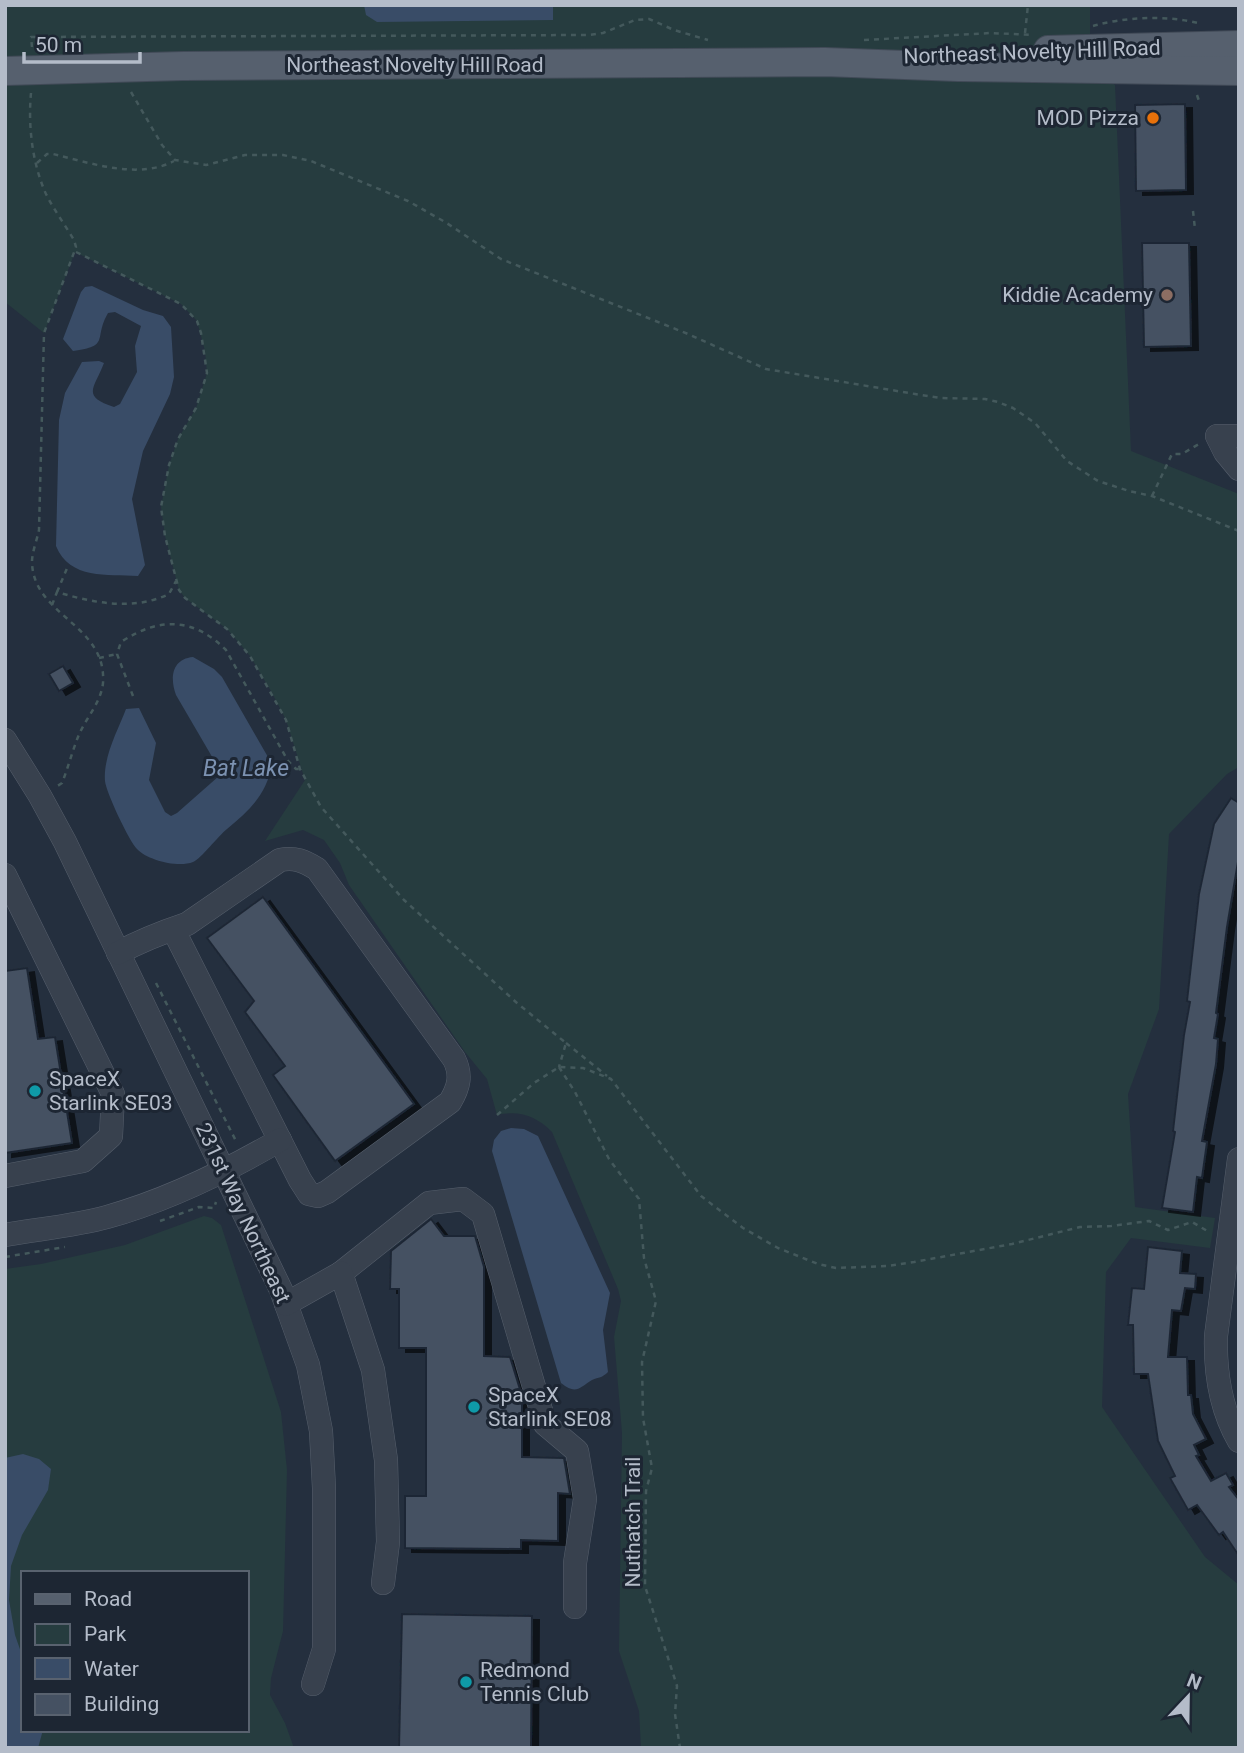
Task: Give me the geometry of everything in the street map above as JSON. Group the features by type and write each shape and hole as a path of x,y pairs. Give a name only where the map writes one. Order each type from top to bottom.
{"main road":[{"name":"Northeast Novelty Hill Road","path":"825,62 931,54 1239,45"},
{"name":"Northeast Novelty Hill Road","path":"5,71 197,66 825,62 958,67 1239,71"}],"street":[{"path":"1221,437 1225,452 1239,469"},
{"name":"231st Way Northeast","path":"5,740 59,830 225,1172 286,1304 308,1366 321,1431 325,1553 324,1649 313,1684"},
{"path":"118,953 173,929 187,924 280,860 304,860 317,869 454,1059 460,1079 450,1102 327,1192 318,1196 309,1194 173,929"},
{"path":"5,875 113,1094 111,1136 83,1161 5,1176"},
{"path":"5,1235 106,1218 225,1172 280,1140"},
{"path":"1239,1159 1235,1227 1215,1354 1222,1400 1232,1430 1239,1441"},
{"path":"286,1304 341,1273 429,1203 463,1199 483,1214 545,1424 577,1451 585,1499 575,1563 575,1607"},
{"path":"341,1273 373,1370 384,1447 388,1542 383,1583"}],"path":[{"path":"1025,34 1028,5"},
{"path":"31,37 589,35 603,33 635,20 649,19 711,41"},
{"path":"1090,27 1127,19 1184,20 1206,26"},
{"path":"862,41 991,33 1034,35"},
{"path":"131,92 162,145 176,160"},
{"path":"1197,95 1200,104"},
{"path":"31,97 29,119 37,163 47,195 75,240 75,252 44,333 39,530 32,559 36,582 52,605 85,634 99,658 103,685 79,735 62,783 56,787"},
{"path":"37,163 47,154 132,170 162,167 176,160 206,164 245,155 283,155 311,161 408,201 501,258 688,334 766,369 915,394 998,402 1013,408 1035,423 1067,461 1098,481 1152,496 1239,531"},
{"path":"1193,211 1195,229"},
{"path":"75,252 181,303 197,321 207,373 196,408 178,439 169,465 161,507 176,581 185,598 227,629 250,656 286,720 300,769 321,807 404,900 517,1003 611,1079 701,1196 743,1228 778,1248 836,1268 914,1262 1012,1244 1080,1227 1149,1221 1168,1230 1192,1222 1213,1235 1235,1227"},
{"path":"1152,496 1172,454 1182,454 1221,437"},
{"path":"52,605 68,566"},
{"path":"57,592 101,602 131,604 169,594 176,581"},
{"path":"133,696 117,654 121,642 161,625 184,624 207,634 226,650 288,761 296,769 300,769"},
{"path":"99,658 117,654"},
{"path":"559,1067 566,1043"},
{"path":"498,1115 534,1083 559,1067 583,1068 611,1079"},
{"name":"Nuthatch Trail","path":"559,1067 575,1092 609,1159 639,1199 644,1258 656,1301 642,1362 643,1418 652,1468 646,1491 645,1586 677,1686 675,1714 680,1748"}],"green space":[{"path":"5,5 1090,5 1090,68 1115,85 1131,451 1239,494 1239,767 1227,774 1169,834 1159,1009 1128,1094 1135,1207 1215,1218 1210,1248 1131,1238 1106,1272 1102,1407 1205,1557 1239,1585 1239,1748 641,1748 639,1711 619,1651 622,1433 614,1337 621,1301 618,1289 552,1132 527,1116 513,1113 497,1115 487,1079 465,1052 349,885 340,863 324,840 303,830 265,841 305,780 286,720 250,656 227,629 185,598 179,590 165,536 161,507 169,465 178,439 196,408 207,373 205,351 197,321 181,304 75,252 44,333 5,302"},
{"path":"204,1216 221,1225 281,1412 287,1470 283,1631 271,1678 270,1695 285,1723 294,1748 5,1748 5,1269 41,1264 125,1245"}],"water":[{"path":"364,5 553,5 553,20 377,22 366,15"},
{"path":"92,286 143,310 163,316 171,327 174,377 170,394 143,451 132,499 145,565 138,576 102,575 80,570 62,557 56,546 59,420 65,393 82,362 99,361 104,363 94,385 94,395 114,407 120,404 137,372 135,346 141,326 115,312 108,313 99,340 92,347 73,351 63,339 81,292 85,287"},
{"name":"Bat Lake","path":"193,657 222,677 272,764 270,775 256,801 205,852 187,864 163,862 148,857 133,844 109,795 105,781 106,763 126,709 139,708 156,743 149,780 165,812 171,816 177,813 219,776 218,767 174,689 173,676 176,666"},
{"path":"511,1128 524,1129 538,1136 610,1293 603,1330 608,1372 577,1389 570,1389 561,1383 492,1151 494,1140 501,1131"},
{"path":"23,1454 39,1459 51,1469 48,1490 22,1535 11,1566 9,1600 21,1652 21,1732 42,1732 38,1748 5,1748 5,1458"}],"building":[{"path":"1185,104 1186,190 1136,191 1135,105"},
{"name":"Kiddie Academy","path":"1142,243 1189,243 1191,346 1144,347"},
{"path":"63,666 73,683 59,691 49,674"},
{"path":"1231,798 1239,803 1239,856 1216,1013 1216,1064 1202,1141 1207,1142 1202,1178 1197,1177 1193,1212 1162,1208 1175,1132 1199,894 1214,824"},
{"path":"263,897 414,1104 335,1161 273,1075 285,1066 245,1012 254,1001 207,938"},
{"name":"SpaceX Starlink SE03","path":"27,968 38,1039 55,1037 72,1143 5,1153 5,971"},
{"name":"SpaceX Starlink SE08","path":"431,1219 444,1236 475,1236 484,1267 484,1356 510,1357 522,1396 522,1457 564,1458 570,1494 558,1493 558,1541 521,1540 521,1549 405,1548 405,1496 426,1496 426,1348 399,1348 399,1289 390,1289 391,1251"},
{"path":"1148,1247 1182,1251 1180,1273 1196,1274 1195,1289 1185,1288 1181,1311 1172,1310 1168,1357 1187,1357 1188,1395 1191,1395 1193,1414 1206,1439 1194,1445 1199,1455 1196,1456 1211,1481 1226,1473 1233,1485 1229,1487 1239,1500 1239,1556 1223,1532 1219,1535 1197,1505 1188,1510 1170,1478 1175,1476 1158,1441 1148,1374 1134,1374 1133,1325 1128,1325 1132,1288 1144,1289"},
{"name":"Redmond Tennis Club","path":"402,1614 532,1616 531,1748 399,1748"}],"place":[{"name":"MOD Pizza","path":"1153,118"},
{"name":"Kiddie Academy","path":"1167,295"},
{"name":"SpaceX Starlink SE03","path":"35,1091"},
{"name":"SpaceX Starlink SE08","path":"474,1407"},
{"name":"Redmond Tennis Club","path":"466,1682"}]}
